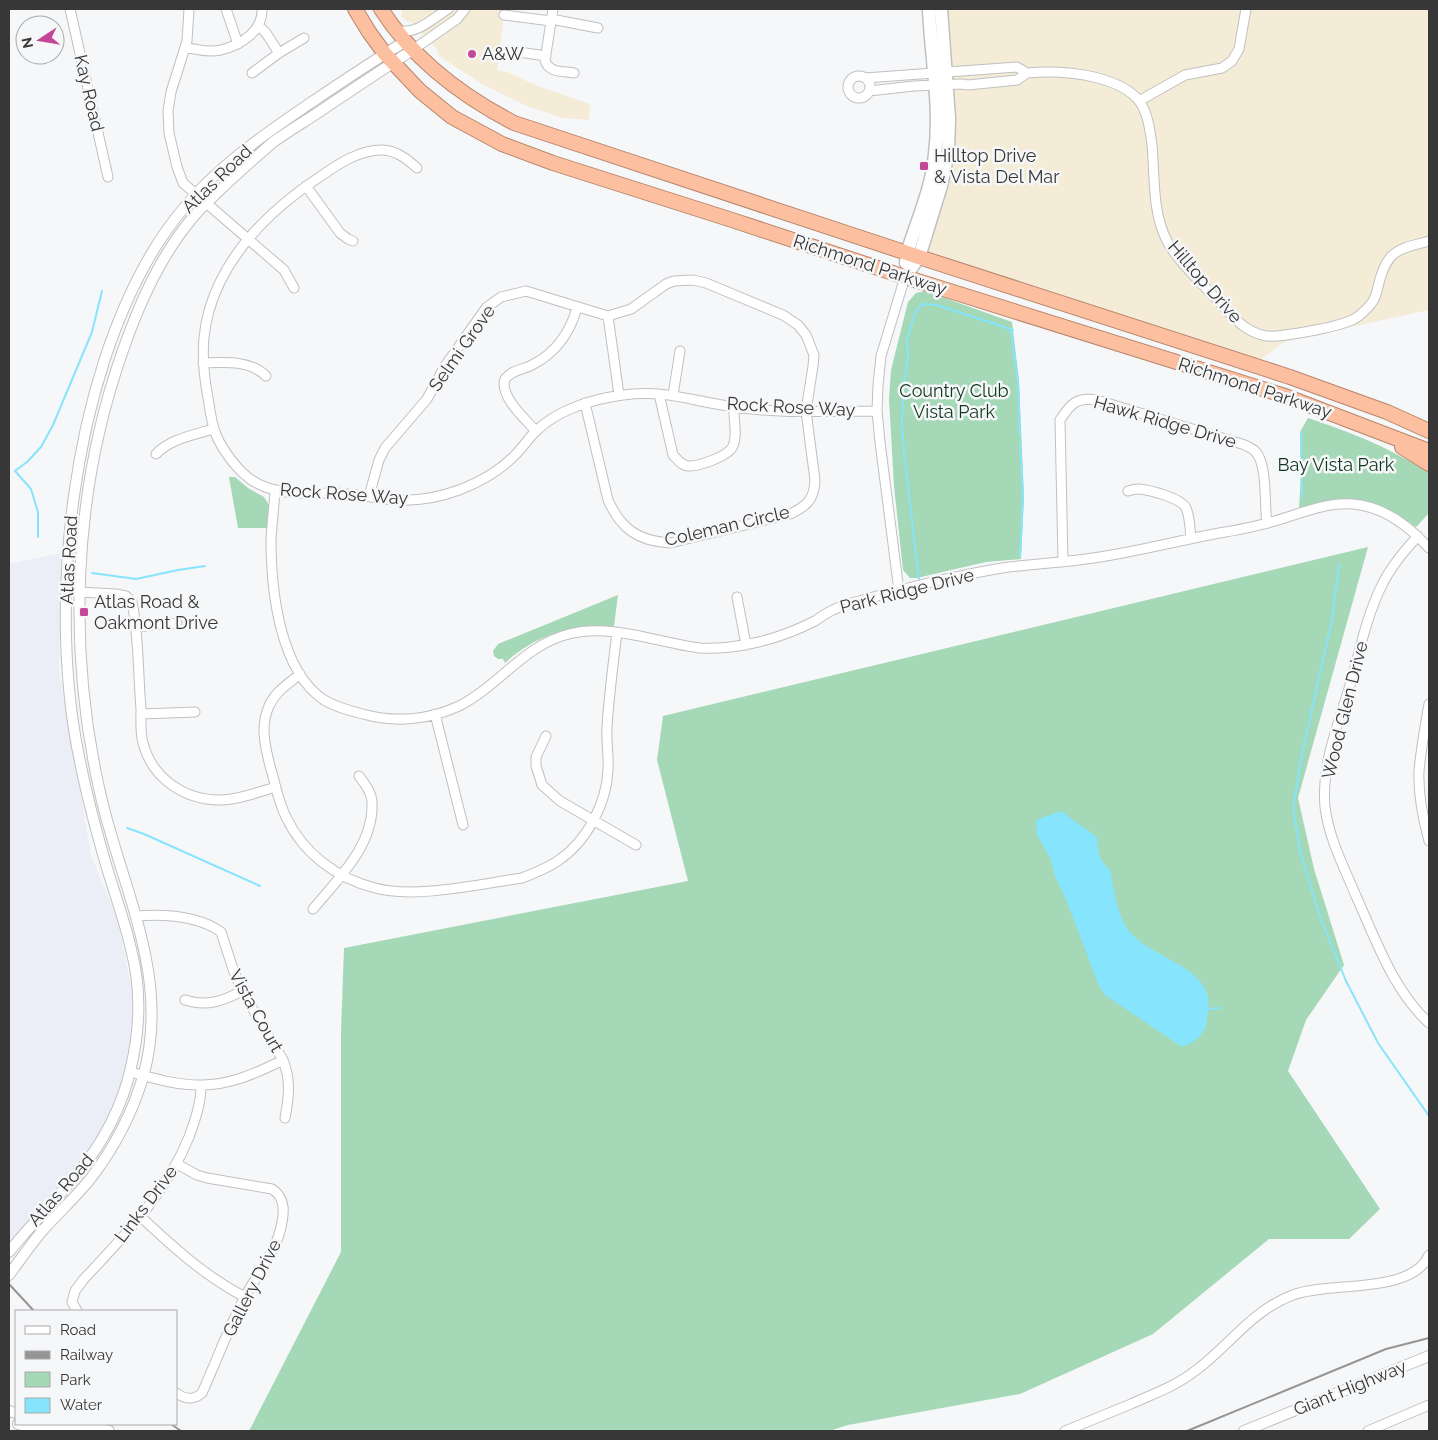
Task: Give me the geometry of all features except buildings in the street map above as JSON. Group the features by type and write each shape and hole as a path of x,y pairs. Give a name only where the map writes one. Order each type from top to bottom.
{"highway":[{"name":"Richmond Parkway","path":"355,9 389,58 420,91 470,128 502,144 553,163 732,220 904,278 1285,396 1429,452"},
{"name":"Richmond Parkway","path":"381,9 395,29 432,68 485,108 514,123 1305,382 1387,412 1429,431"},
{"path":"1379,431 1429,464"}],"main road":[{"path":"904,278 946,169 949,137 928,9"},
{"path":"940,79 941,9"}],"street":[{"name":"Kay Road","path":"70,9 108,176"},
{"path":"189,9 186,47 171,92 168,111 172,150 183,183 284,270 294,288"},
{"path":"226,9 238,44"},
{"path":"186,47 220,50 238,44 260,27 262,9"},
{"path":"395,29 404,32 415,30 448,9"},
{"name":"Atlas Road","path":"410,45 450,12 451,9"},
{"name":"Atlas Road","path":"439,31 441,25 455,15 456,9"},
{"name":"Atlas Road","path":"9,1252 32,1223 79,1172 112,1122 130,1072 138,1018 135,968 131,947 94,823 79,760 68,670 66,589 72,506 86,431 103,366 120,316 159,241 196,194 219,171 254,141 410,45 439,31 460,16 465,9"},
{"path":"552,9 545,58 548,67 551,70 574,73"},
{"path":"1027,73 1017,80 968,85 940,79 861,77 852,78 848,85 849,93 860,98 869,91 940,79 1017,67 1027,73 1067,73 1108,80 1139,101 1184,75 1222,68 1232,61 1239,50 1246,9"},
{"path":"504,15 598,28"},
{"path":"260,27 279,53"},
{"path":"252,73 279,53 304,38"},
{"path":"519,52 545,58"},
{"name":"Atlas Road","path":"9,1275 42,1232 89,1181 106,1157 123,1128 143,1075 149,1043 152,1001 147,958 103,804 92,758 84,703 81,660 79,592 85,513 97,442 116,370 133,321 158,269 194,215 272,143 389,58"},
{"path":"865,78 868,82 869,91"},
{"name":"Hilltop Drive","path":"1139,101 1146,114 1150,130 1155,196 1159,218 1167,242 1235,320 1253,332 1265,337 1277,336 1338,324 1355,318 1373,301 1382,270 1391,254 1429,241"},
{"name":"Rock Rose Way","path":"417,168 398,154 386,150 374,150 336,166 278,208 249,239 226,270 212,302 203,334 203,363 214,429 223,446 244,474 260,485 275,491 343,493 400,500 418,500 458,491 498,470 516,454 536,431 552,419 586,403 619,395 648,393 673,395 734,407 806,411 877,410"},
{"path":"306,186 340,233 353,241"},
{"path":"899,591 877,410 881,356 904,278"},
{"path":"619,395 608,316 631,309 666,284 674,281 693,280 706,283 782,315 798,325 808,340 814,355 806,411"},
{"name":"Selmi Grove","path":"369,496 379,460 385,448 427,399 445,366 492,302 507,294 526,291 608,316"},
{"path":"536,431 504,391 505,379 514,372 531,365 553,351 568,331 577,308"},
{"path":"673,395 680,350"},
{"path":"203,363 241,364 260,370 266,376"},
{"path":"659,394 673,455 680,463 688,466 725,456 732,448 734,441 734,407"},
{"name":"Hawk Ridge Drive","path":"1063,562 1060,420 1072,404 1080,400 1097,400 1245,445 1254,450 1259,457 1264,476 1267,524"},
{"name":"Coleman Circle","path":"586,403 608,500 613,512 633,534 657,542 670,543 790,514 802,508 810,500 814,492 815,480 806,411"},
{"path":"156,454 170,443 214,429"},
{"path":"1128,491 1139,489 1175,498 1181,502 1186,508 1191,539"},
{"name":"Park Ridge Drive","path":"275,491 271,537 276,600 284,640 291,658 309,686 324,699 344,709 389,719 412,719 458,706 478,694 527,654 546,642 570,634 593,630 703,648 746,645 814,622 834,609 899,591 1000,569 1086,559 1267,524 1326,506 1357,504 1378,510 1397,520 1418,536 1429,548"},
{"name":"Wood Glen Drive","path":"1418,536 1403,552 1392,568 1383,584 1370,616 1326,768 1325,806 1334,844 1384,959 1404,993 1429,1023"},
{"path":"66,589 79,592 116,594 126,596 132,602 143,743 153,765 161,776 184,792 206,799 230,799 276,787"},
{"path":"737,597 746,645"},
{"path":"135,627 177,623"},
{"path":"300,674 274,696 264,719 264,742 286,817 299,838 314,856 326,867 341,875 375,889 404,892 430,891 522,878 549,867 562,859 580,840 601,807 607,782 607,716 617,633"},
{"path":"1429,704 1419,772 1420,795 1429,841"},
{"path":"141,714 196,712"},
{"path":"434,714 463,825"},
{"path":"546,736 536,757 536,766 542,785 560,801 636,845"},
{"path":"313,909 358,852 369,828 372,803 369,791 359,776"},
{"name":"Vista Court","path":"136,916 170,915 193,920 216,928 221,932 232,969 242,991 283,1060 290,1082 286,1118"},
{"path":"185,1000 205,1004 218,1002 242,991"},
{"path":"130,1072 168,1082 200,1085 245,1077 283,1060"},
{"name":"Links Drive","path":"77,1310 72,1302 75,1291 141,1217 177,1164 197,1116 201,1094 200,1085"},
{"name":"Gallery Drive","path":"177,1164 197,1175 207,1178 272,1189 278,1192 282,1198 283,1211 281,1229 277,1241 245,1297 211,1375 199,1396 187,1399 178,1394"},
{"path":"141,1217 166,1241 213,1278 245,1297"},
{"path":"1065,1431 1170,1387 1196,1371 1255,1316 1271,1304 1295,1294 1395,1281 1411,1274 1426,1263 1429,1255"},
{"name":"Giant Highway","path":"1244,1431 1429,1356"},
{"path":"1368,1431 1429,1405"},
{"path":"24,1425 41,1430 50,1425 109,1431"}],"shaded area":[{"path":"402,9 505,9 497,70 507,72 540,87 590,104 589,120 563,118 527,106 482,84 439,56 437,49 411,22 406,21 401,16"},
{"path":"947,9 1429,9 1429,310 1286,341 1257,362 927,253 954,125"},
{"path":"61,553 59,670 91,855 119,924 135,1007 130,1052 116,1101 93,1146 69,1177 9,1246 9,564"}],"green space":[{"name":"Country Club Vista Park","path":"925,291 1012,322 1019,380 1024,497 1021,559 986,562 910,578 903,570 894,486 889,399 891,370 908,302 916,293"},
{"name":"Bay Vista Park","path":"1308,418 1371,442 1429,473 1429,513 1416,527 1394,512 1360,501 1299,510 1301,473 1300,432"},
{"path":"229,477 235,477 248,488 264,497 269,505 267,528 238,528"},
{"path":"1368,547 1298,798 1314,869 1344,965 1306,1020 1288,1071 1380,1209 1349,1239 1269,1239 1153,1334 1020,1394 848,1425 829,1431 249,1431 341,1252 341,1032 344,948 688,881 657,760 663,716"},
{"path":"618,595 614,626 609,632 602,626 575,628 538,640 515,654 505,663 503,659 498,659 494,656 493,651 498,644"}],"water":[{"path":"1061,811 1097,837 1103,863 1110,870 1119,911 1130,932 1139,941 1186,969 1204,986 1208,997 1205,1028 1200,1036 1192,1042 1182,1047 1105,995 1099,986 1055,876 1051,860 1037,835 1036,820"}],"waterway":[{"path":"38,537 38,512 31,489 15,471 27,462 41,447 53,425 92,332 102,291"},
{"path":"919,579 902,422 904,381 908,360 907,339 915,313 922,304 937,305 1013,330"},
{"path":"1011,331 1018,381 1020,438"},
{"path":"1301,433 1302,497"},
{"path":"1020,442 1023,496 1020,557"},
{"path":"1339,565 1332,619 1303,749 1293,808 1301,855 1321,919 1346,981 1378,1043 1429,1116"},
{"path":"92,573 136,579 205,566"},
{"path":"127,828 260,886"},
{"path":"1208,1009 1220,1008"}],"railway":[{"path":"9,1284 33,1310"},
{"path":"1187,1431 1386,1349 1429,1338"},
{"path":"172,1425 181,1431"}],"place":[{"name":"A&W","path":"472,54"},
{"name":"Hilltop Drive & Vista Del Mar","path":"924,166"},
{"name":"Atlas Road & Oakmont Drive","path":"84,612"}]}
